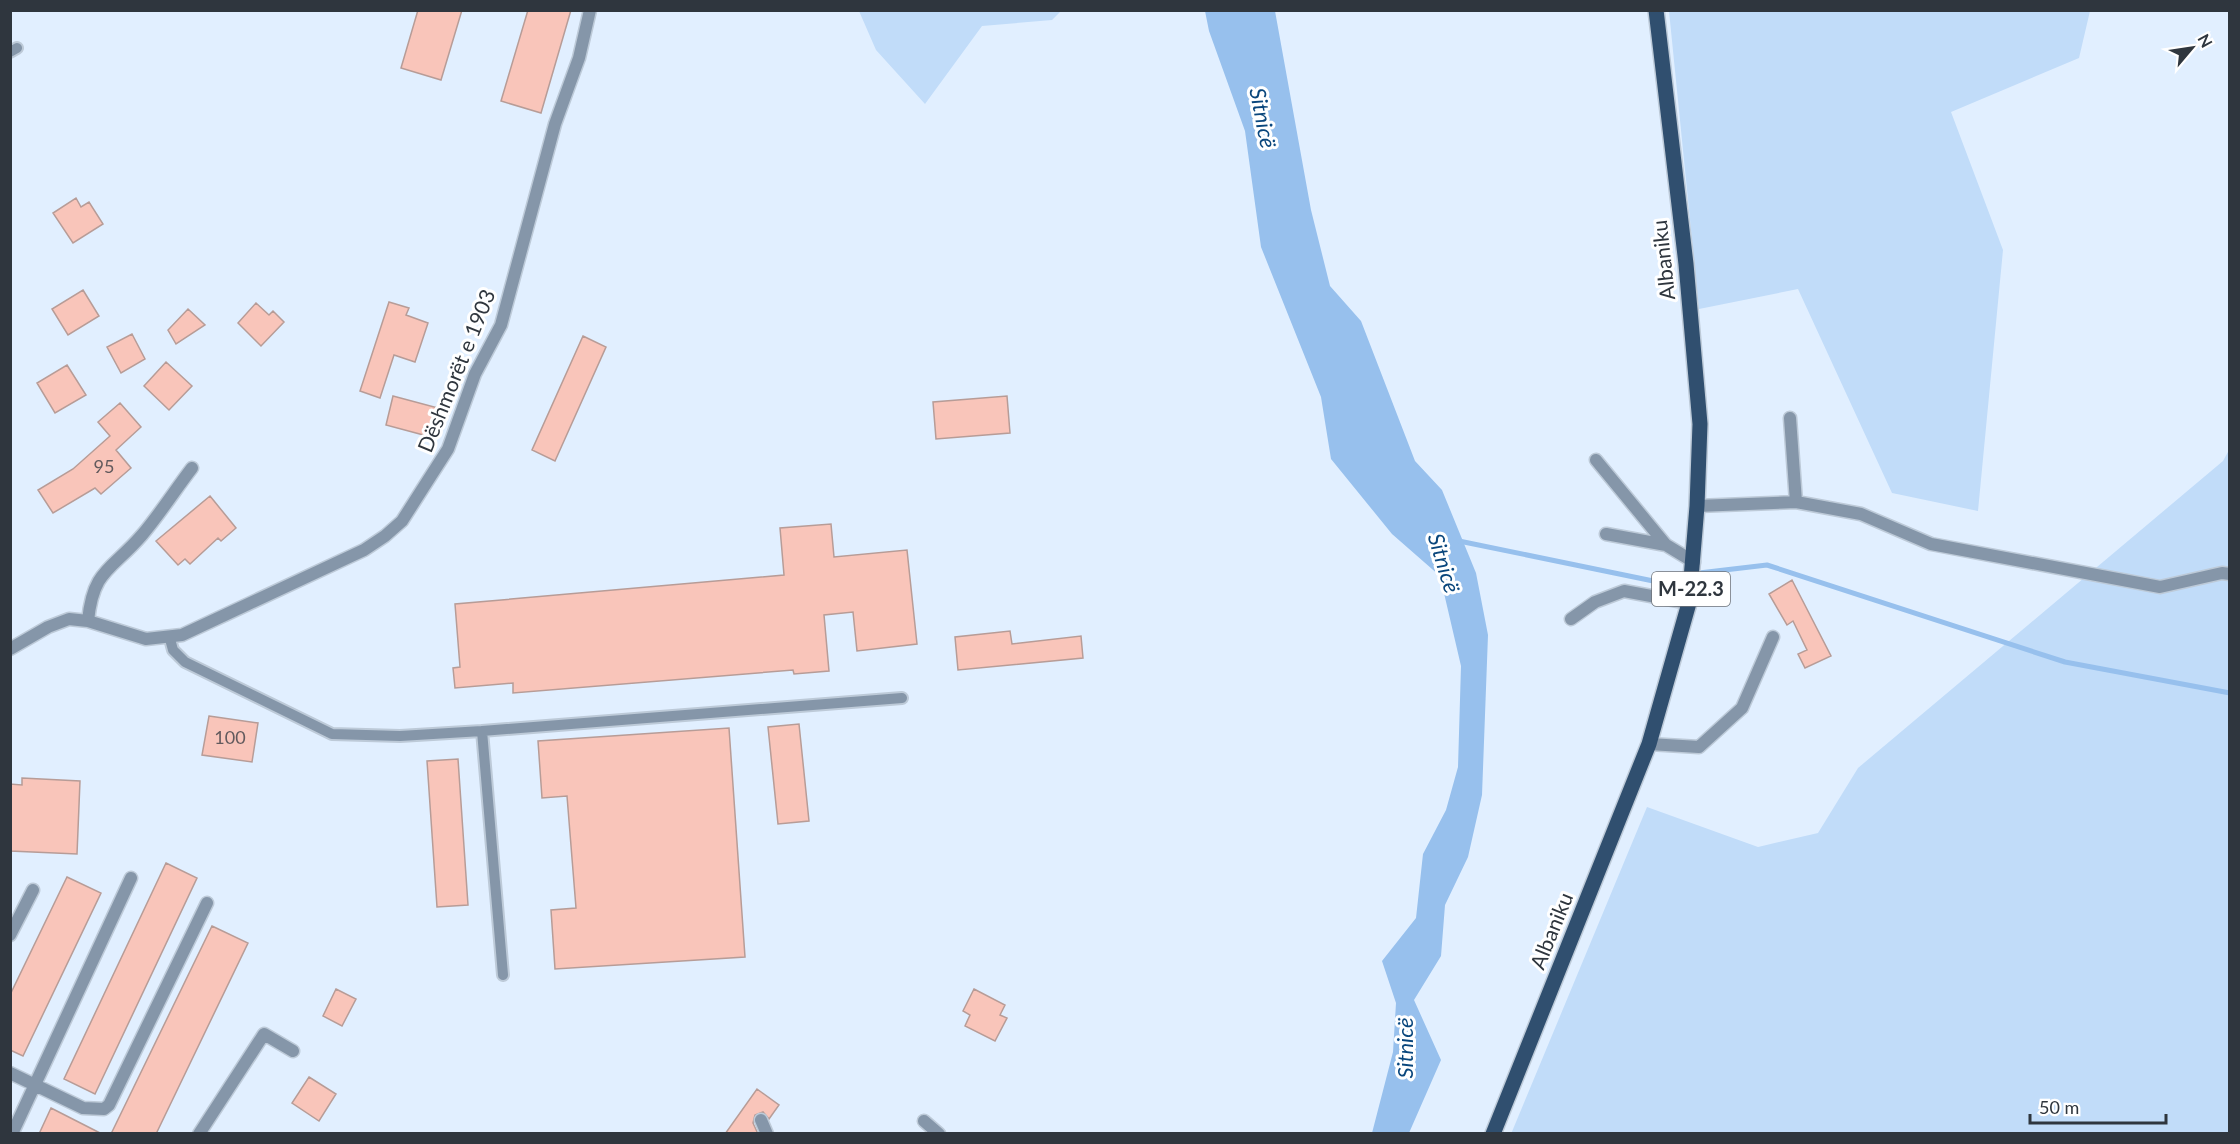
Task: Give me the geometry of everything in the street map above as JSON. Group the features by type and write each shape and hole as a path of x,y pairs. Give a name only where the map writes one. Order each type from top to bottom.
{"main road":[{"name":"Albaniku","path":"1493,1134 1649,744 1689,603 1697,506 1699,413 1686,264 1656,10"}],"street":[{"name":"Dëshmorët e 1903","path":"10,650 69,619 88,621 146,639 170,639 364,550 385,536 411,509 448,450 475,374 501,325 555,124 579,58 590,10"},
{"path":"1790,418 1796,502"},
{"path":"1596,459 1666,545 1694,562"},
{"path":"88,621 90,597 100,577 140,537 192,468"},
{"path":"1697,506 1796,502 1861,514 1931,543 2160,587 2222,573 2229,574"},
{"path":"1606,534 1666,545"},
{"path":"1571,619 1594,602 1624,591 1689,603"},
{"path":"1649,744 1699,747 1742,708 1773,637"},
{"path":"12,1134 131,878"},
{"path":"10,935 33,890"},
{"path":"10,1073 83,1108 105,1109 110,1105 207,903"},
{"path":"199,1134 264,1034 293,1052"},
{"path":"761,1120 767,1134"},
{"path":"924,1121 939,1133"}],"lane":[{"path":"170,639 172,650 179,658 332,734 400,736 482,731 902,698"},
{"path":"482,731 503,975"}],"shaded area":[{"path":"859,11 1061,11 1052,20 982,26 925,104 876,50"},
{"path":"1669,11 2090,11 2079,58 1951,112 2003,250 1978,511 1892,493 1798,289 1699,309"},
{"path":"2229,450 2229,1133 1511,1134 1647,807 1758,847 1818,833 1858,768 2223,461"}],"water":[{"name":"Sitnicë","path":"1205,11 1275,11 1311,210 1330,286 1361,321 1415,461 1442,490 1476,573 1488,635 1482,795 1468,857 1445,905 1441,956 1414,1000 1441,1060 1409,1133 1372,1133 1393,1052 1396,1003 1382,961 1416,918 1423,854 1446,810 1458,767 1461,666 1440,576 1392,534 1331,459 1321,397 1261,247 1245,131 1209,31"}],"building":[{"path":"418,10 462,10 441,80 401,68"},
{"path":"528,10 571,10 541,113 501,101"},
{"path":"76,198 81,207 89,202 103,224 73,243 53,213"},
{"path":"83,290 99,316 68,335 52,309"},
{"path":"389,302 409,308 406,315 428,323 415,362 394,355 380,398 360,391"},
{"path":"256,303 269,315 273,311 284,322 261,346 238,323"},
{"path":"188,309 205,325 176,344 168,330"},
{"path":"132,334 145,359 121,373 107,347"},
{"path":"583,336 606,347 555,461 532,450"},
{"path":"166,362 192,386 169,410 144,386"},
{"path":"67,365 86,395 55,413 37,383"},
{"path":"393,396 438,408 431,437 386,425"},
{"path":"1007,396 1010,433 936,439 933,402"},
{"path":"120,403 141,427 116,450 131,468 101,494 95,488 53,513 38,490 73,469 110,436 98,422"},
{"path":"210,496 236,528 221,541 218,538 190,564 185,559 178,565 156,541"},
{"path":"831,524 834,557 907,550 917,644 857,651 853,612 824,615 829,671 794,674 793,670 513,693 513,683 455,688 453,668 460,667 455,604 784,575 780,528"},
{"path":"1792,580 1831,656 1805,668 1798,654 1807,650 1793,621 1787,625 1769,594"},
{"path":"1010,631 1012,644 1081,636 1083,658 958,670 955,637"},
{"path":"209,716 258,723 252,762 202,755"},
{"path":"799,724 809,821 778,824 768,727"},
{"path":"729,728 745,957 555,969 551,910 576,908 567,796 542,798 538,741"},
{"path":"458,759 468,905 437,907 427,761"},
{"path":"22,778 80,781 77,854 10,851 10,784 22,785"},
{"path":"166,863 197,878 95,1094 64,1079"},
{"path":"67,877 101,893 23,1056 10,1050 10,995"},
{"path":"212,926 248,943 156,1134 111,1134"},
{"path":"336,989 356,999 342,1026 323,1016"},
{"path":"974,989 1005,1005 1000,1015 1007,1018 995,1041 965,1026 970,1015 963,1011"},
{"path":"309,1077 336,1094 319,1121 292,1103"},
{"path":"757,1089 779,1105 769,1119 763,1112 755,1115 753,1123 758,1134 725,1134"},
{"path":"51,1108 102,1134 39,1134"}],"waterway":[{"name":"Sitnicë","path":"1459,541 1663,583"},
{"path":"1699,573 1767,565 2065,662 2230,693"}]}
